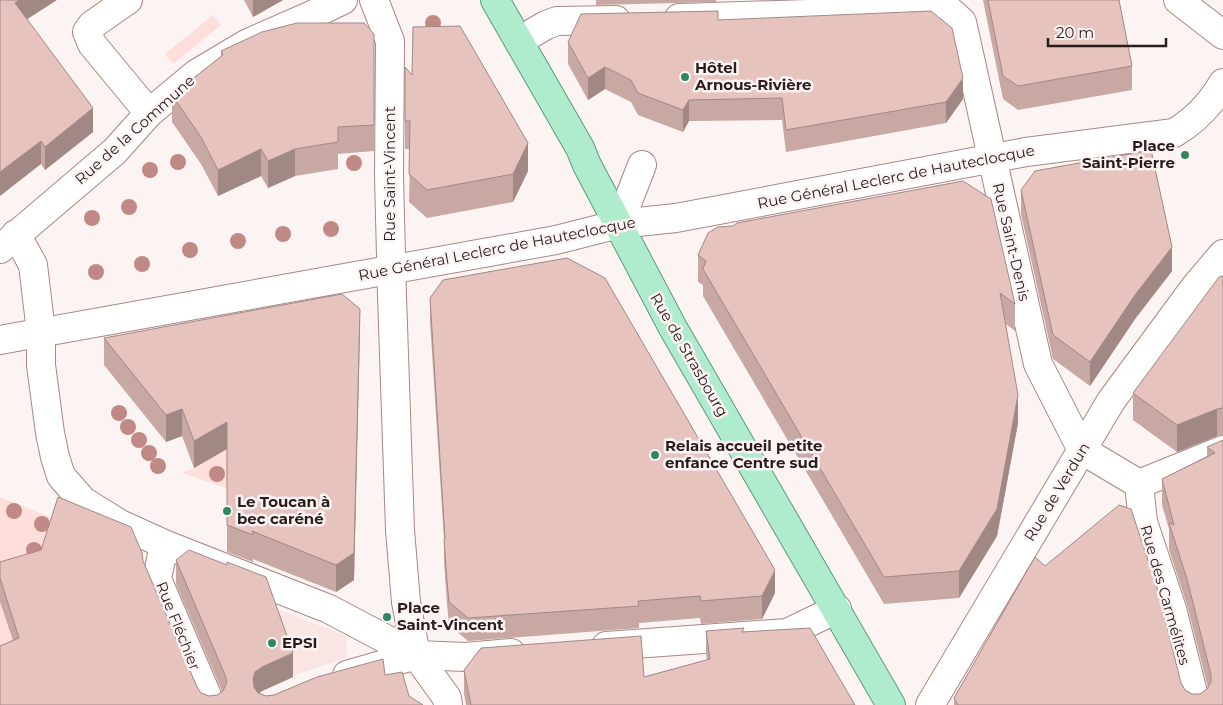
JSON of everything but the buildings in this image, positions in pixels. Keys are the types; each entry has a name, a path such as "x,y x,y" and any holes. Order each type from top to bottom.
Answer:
{"main road":[{"name":"Rue de Strasbourg","path":"495,0 580,148 587,165 669,320 892,705"}],"street":[{"path":"128,0 92,25 87,32 92,44 149,113"},
{"name":"Rue de la Commune","path":"164,544 120,524 83,501 61,476 50,433 42,366 42,332 33,265 8,241 116,152 149,113 196,74 248,43 312,16 343,0"},
{"name":"Rue Saint-Vincent","path":"374,0 390,41 391,269 400,530 406,602 416,655"},
{"path":"1178,0 1223,35"},
{"path":"519,41 546,25 557,21 753,17 842,13 942,3"},
{"name":"Rue Saint-Denis","path":"942,3 962,22 1038,364 1082,450"},
{"name":"Rue Général Leclerc de Hauteclocque","path":"0,340 556,240 618,224 676,218 1026,152 1174,133 1187,125 1214,99 1223,83"},
{"path":"618,224 642,165"},
{"name":"Rue de Verdun","path":"930,705 1111,401 1195,287 1223,254"},
{"path":"1082,450 1139,484 1223,450"},
{"name":"Rue des Carmélites","path":"1139,484 1143,522 1172,609 1196,705"},
{"path":"164,544 329,609 416,655 446,698 448,705"},
{"name":"Rue Fléchier","path":"164,544 157,580 211,705"},
{"path":"583,648 787,633 837,609"},
{"path":"320,683 416,655 466,657 534,651"}],"shaded area":[{"path":"213,15 221,25 173,64 165,54"},
{"path":"227,449 227,488 182,473 194,468"},
{"path":"0,497 49,517 46,528 53,535 41,574 0,586"},
{"name":"EPSI","path":"189,574 346,636 347,658 223,699 174,585"},
{"path":"0,602 19,662 0,670"}],"place":[{"name":"Hôtel Arnous-Rivière","path":"685,77"},
{"name":"Place Saint-Pierre","path":"1185,155"},
{"name":"Relais accueil petite enfance Centre sud","path":"655,455"},
{"name":"Le Toucan à bec caréné","path":"227,511"},
{"name":"Place Saint-Vincent","path":"387,617"},
{"name":"EPSI","path":"272,643"}]}
